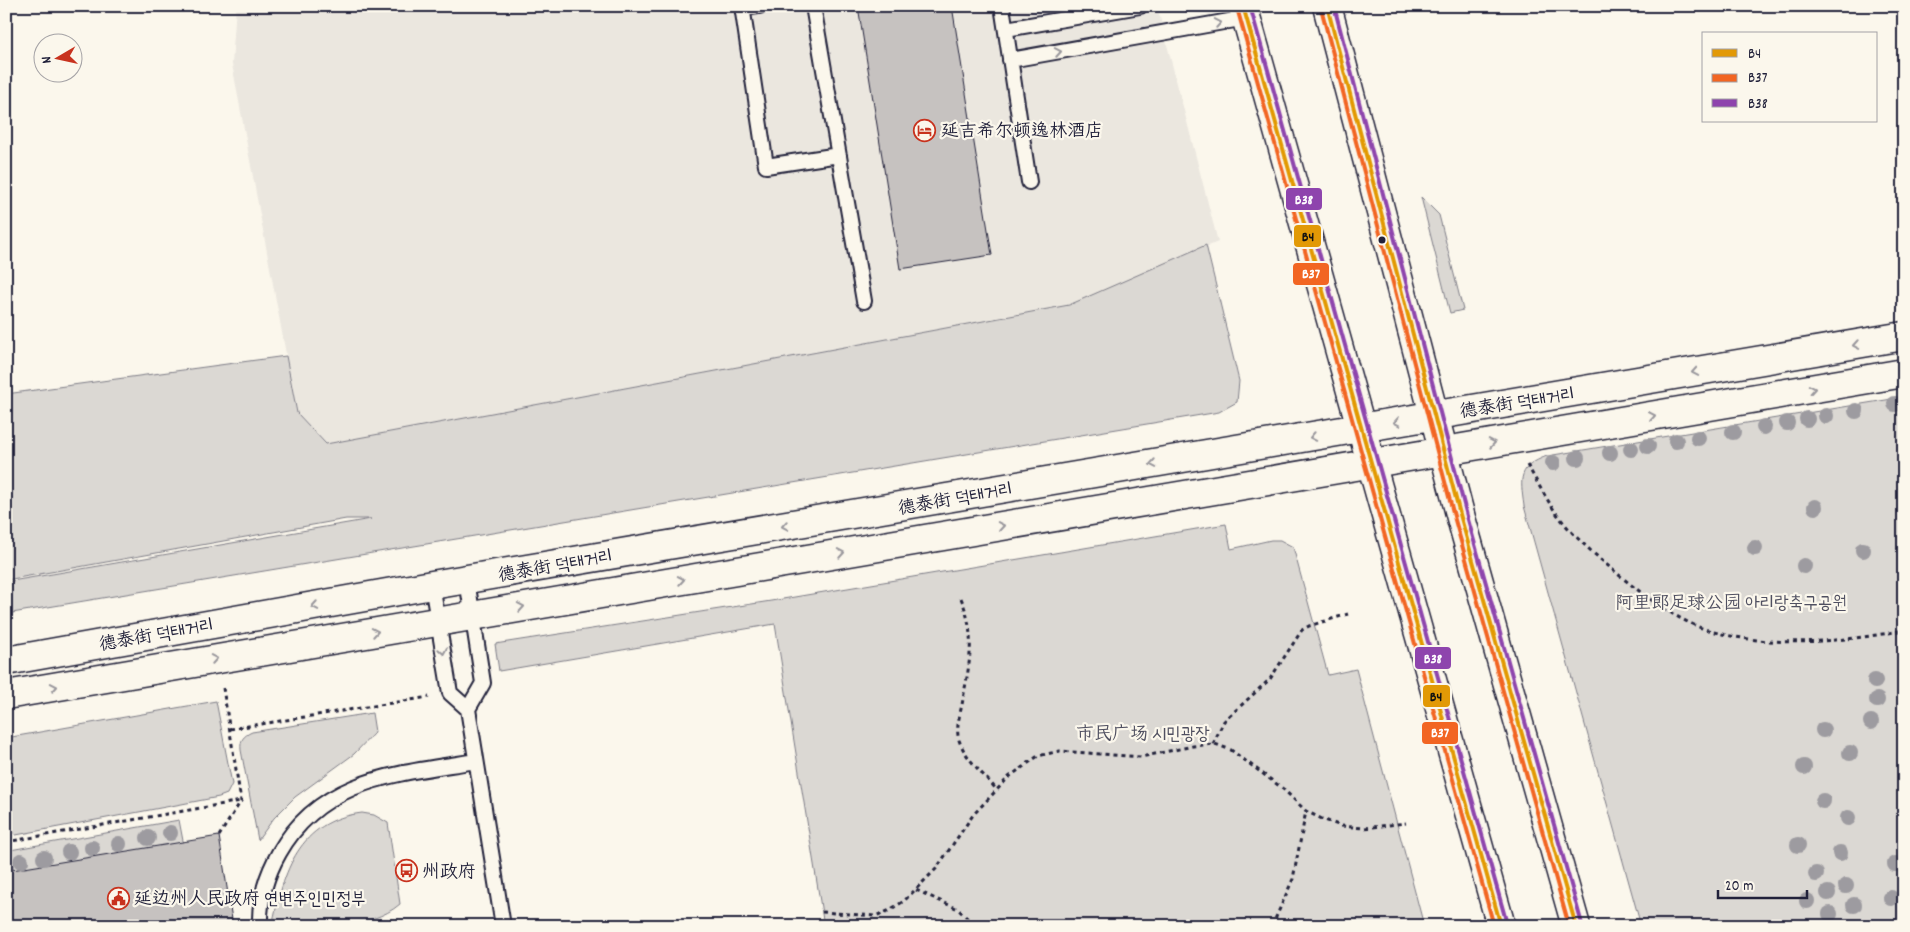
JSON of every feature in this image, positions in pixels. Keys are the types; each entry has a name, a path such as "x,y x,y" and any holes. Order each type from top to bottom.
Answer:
{"street":[{"path":"1327,6 1444,452 1576,926"},
{"path":"1244,12 1501,926"},
{"name":"德泰街 덕태거리","path":"6,661 432,585 1904,336"},
{"name":"德泰街 덕태거리","path":"6,696 1370,462 1444,452 1904,373"}],"lane":[{"path":"759,6 742,8 766,166 839,155"},
{"path":"813,6 864,301"},
{"path":"1002,6 1029,182"},
{"path":"1006,29 1140,6"},
{"path":"1010,60 1244,12"},
{"path":"467,580 483,683 468,709 503,926"},
{"path":"432,585 450,693 468,709"},
{"path":"260,926 259,911 264,885 274,862 286,842 316,808 348,788 382,777 476,761"}],"path":[{"path":"1524,459 1557,515 1587,548 1659,605 1695,625 1740,637 1775,641 1849,639 1904,630"},
{"path":"962,598 969,617 972,640 957,730 964,750 996,789"},
{"path":"1213,744 1224,721 1270,679 1302,630 1348,614"},
{"path":"218,836 241,801 223,687"},
{"path":"230,729 450,693"},
{"path":"822,912 875,916 888,911 916,890 936,869 973,815 996,789 1027,764 1048,753 1071,751 1141,757 1213,744 1231,750 1282,788 1306,811 1341,826 1371,828 1406,823"},
{"path":"6,842 241,801"},
{"path":"1272,926 1293,879 1306,811"},
{"path":"916,890 958,909 975,926"}],"shaded area":[{"path":"236,6 1157,6 1218,242 1069,305 326,444 297,413 232,64"}],"green space":[{"path":"1421,197 1439,215 1463,310 1450,313"},
{"path":"1206,245 1239,381 1237,402 1219,412 6,614 6,582 371,519 346,519 6,580 6,394 286,356 297,413 326,444 1069,305"},
{"name":"阿里郎足球公园 아리랑축구공원","path":"1904,397 1904,926 1641,926 1524,506 1523,474 1531,464 1547,456"},
{"name":"市民广场 시민광장","path":"1226,524 1231,549 1271,540 1280,540 1293,547 1328,675 1356,669 1424,926 824,926 775,624 499,671 495,644 771,601"},
{"path":"216,701 232,784 227,794 16,835 7,828 6,738"},
{"path":"372,713 375,732 354,754 295,797 274,818 258,840 241,750 244,737 252,732"},
{"path":"362,813 374,815 388,823 400,904 387,913 356,923 322,926 272,926 282,886 289,868 309,838 323,826 340,818"},
{"path":"179,820 184,846 15,876 10,850"}],"building":[{"name":"延吉希尔顿逸林酒店","path":"858,6 952,6 992,255 900,269"},
{"name":"延边州人民政府 연변주인민정부","path":"219,836 233,926 6,926 6,871"}],"transit line":[{"name":"B4","path":"1243,6 1501,926"},
{"name":"B38","path":"1250,6 1507,924"},
{"name":"B4","path":"1327,6 1461,518 1576,926"},
{"name":"B38","path":"1334,6 1467,516 1582,924"},
{"name":"B37","path":"1237,8 1494,926"},
{"name":"B37","path":"1321,8 1455,520 1569,926"}],"place":[{"name":"延吉希尔顿逸林酒店","path":"925,130"},
{"name":"州政府","path":"406,871"},
{"name":"延边州人民政府 연변주인민정부","path":"118,898"}]}
